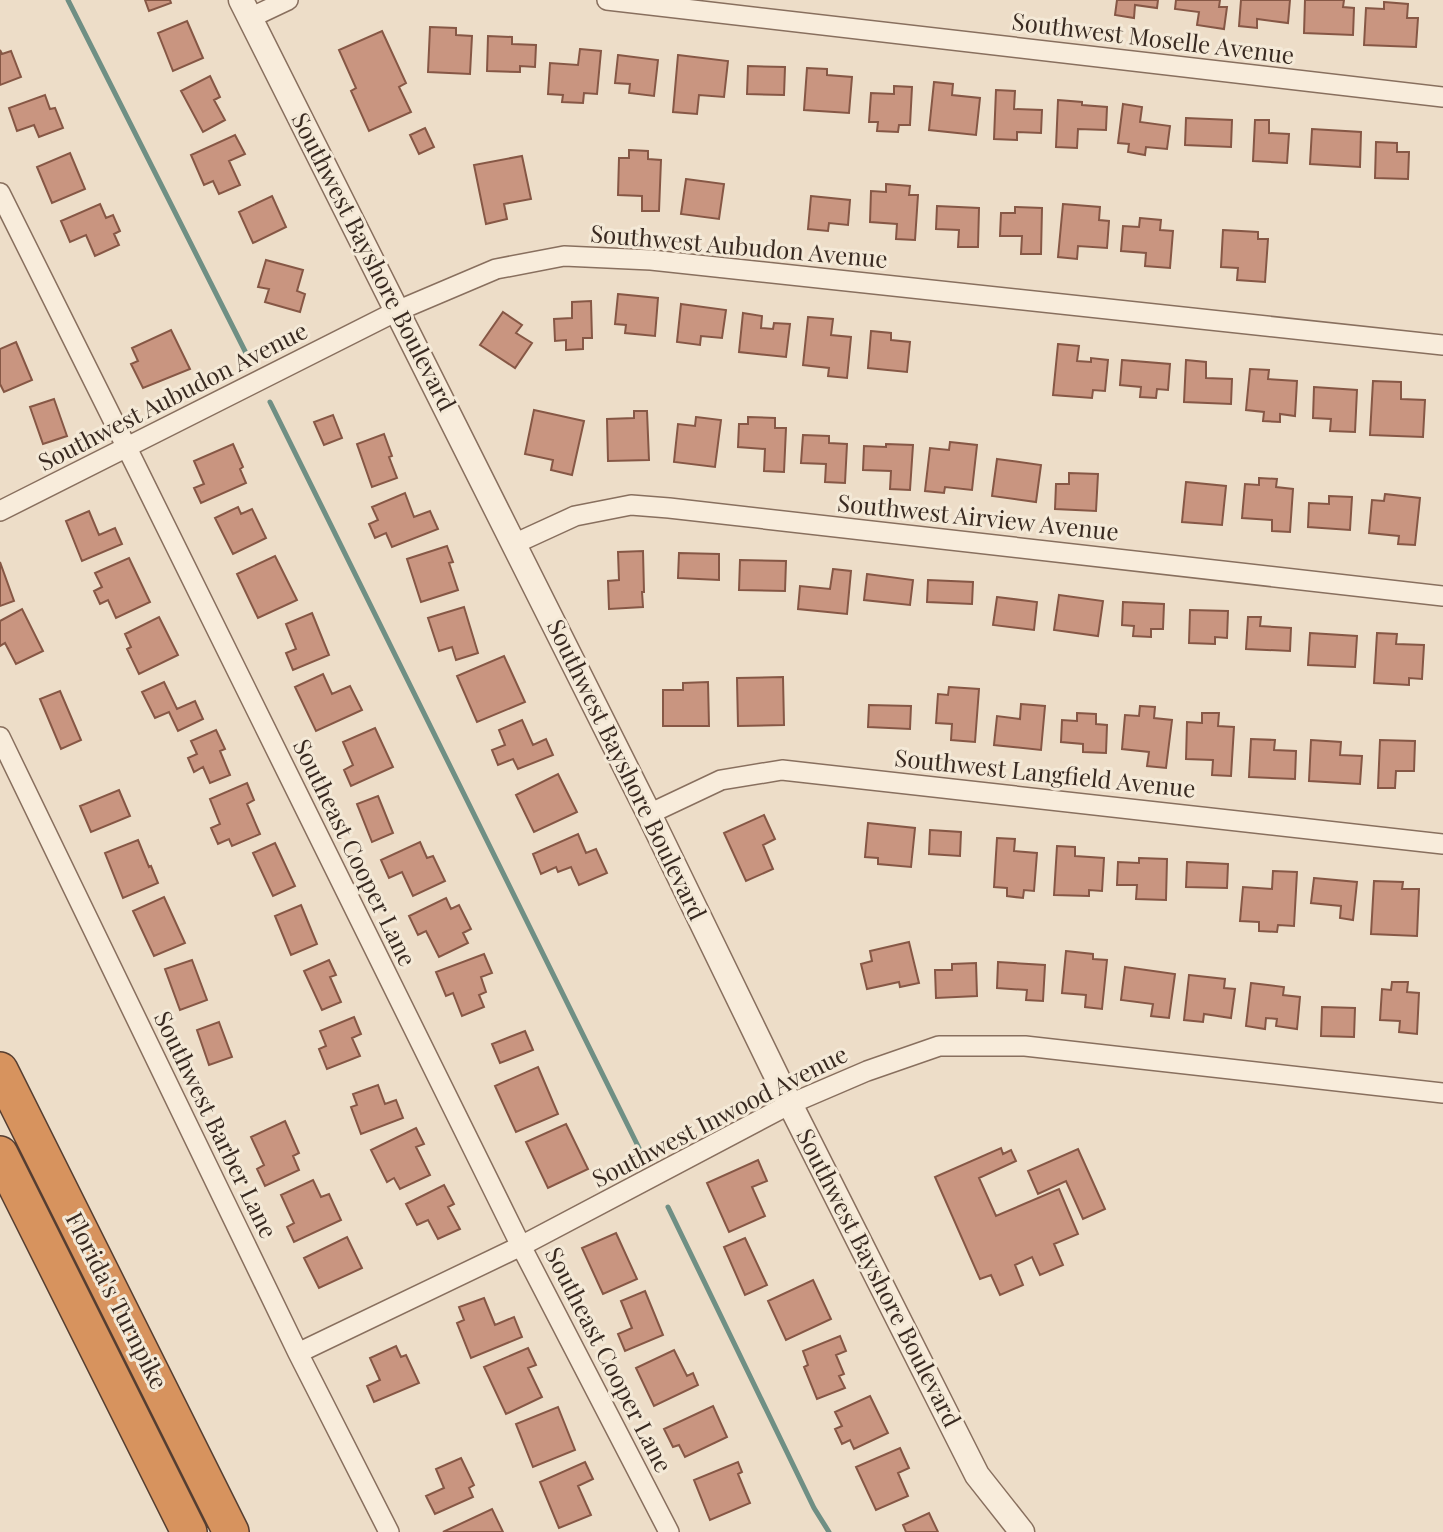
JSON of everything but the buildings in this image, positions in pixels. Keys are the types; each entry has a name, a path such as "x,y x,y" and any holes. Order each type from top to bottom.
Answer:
{"highway":[{"name":"Florida's Turnpike","path":"0,1070 231,1532"},
{"name":"Florida's Turnpike","path":"0,1154 190,1532"}],"street":[{"path":"245,9 288,0"},
{"name":"Southwest Moselle Avenue","path":"607,0 1443,97"},
{"name":"Southwest Bayshore Boulevard","path":"245,9 649,814 790,1104 976,1475 1022,1532"},
{"name":"Southeast Cooper Lane","path":"0,193 521,1246 669,1532"},
{"name":"Southwest Aubudon Avenue","path":"0,512 397,311 496,270 564,256 651,260 1443,345"},
{"name":"Southwest Airview Avenue","path":"514,544 575,516 631,505 1443,596"},
{"name":"Southwest Barber Lane","path":"0,737 298,1353 389,1532"},
{"name":"Southwest Langfield Avenue","path":"649,814 721,780 782,770 1443,844"},
{"name":"Southwest Inwood Avenue","path":"298,1353 521,1246 790,1104 867,1071 939,1046 1025,1046 1443,1093"}],"waterway":[{"path":"68,0 248,357"},
{"path":"270,402 639,1148"},
{"path":"668,1207 814,1508 829,1532"}]}
